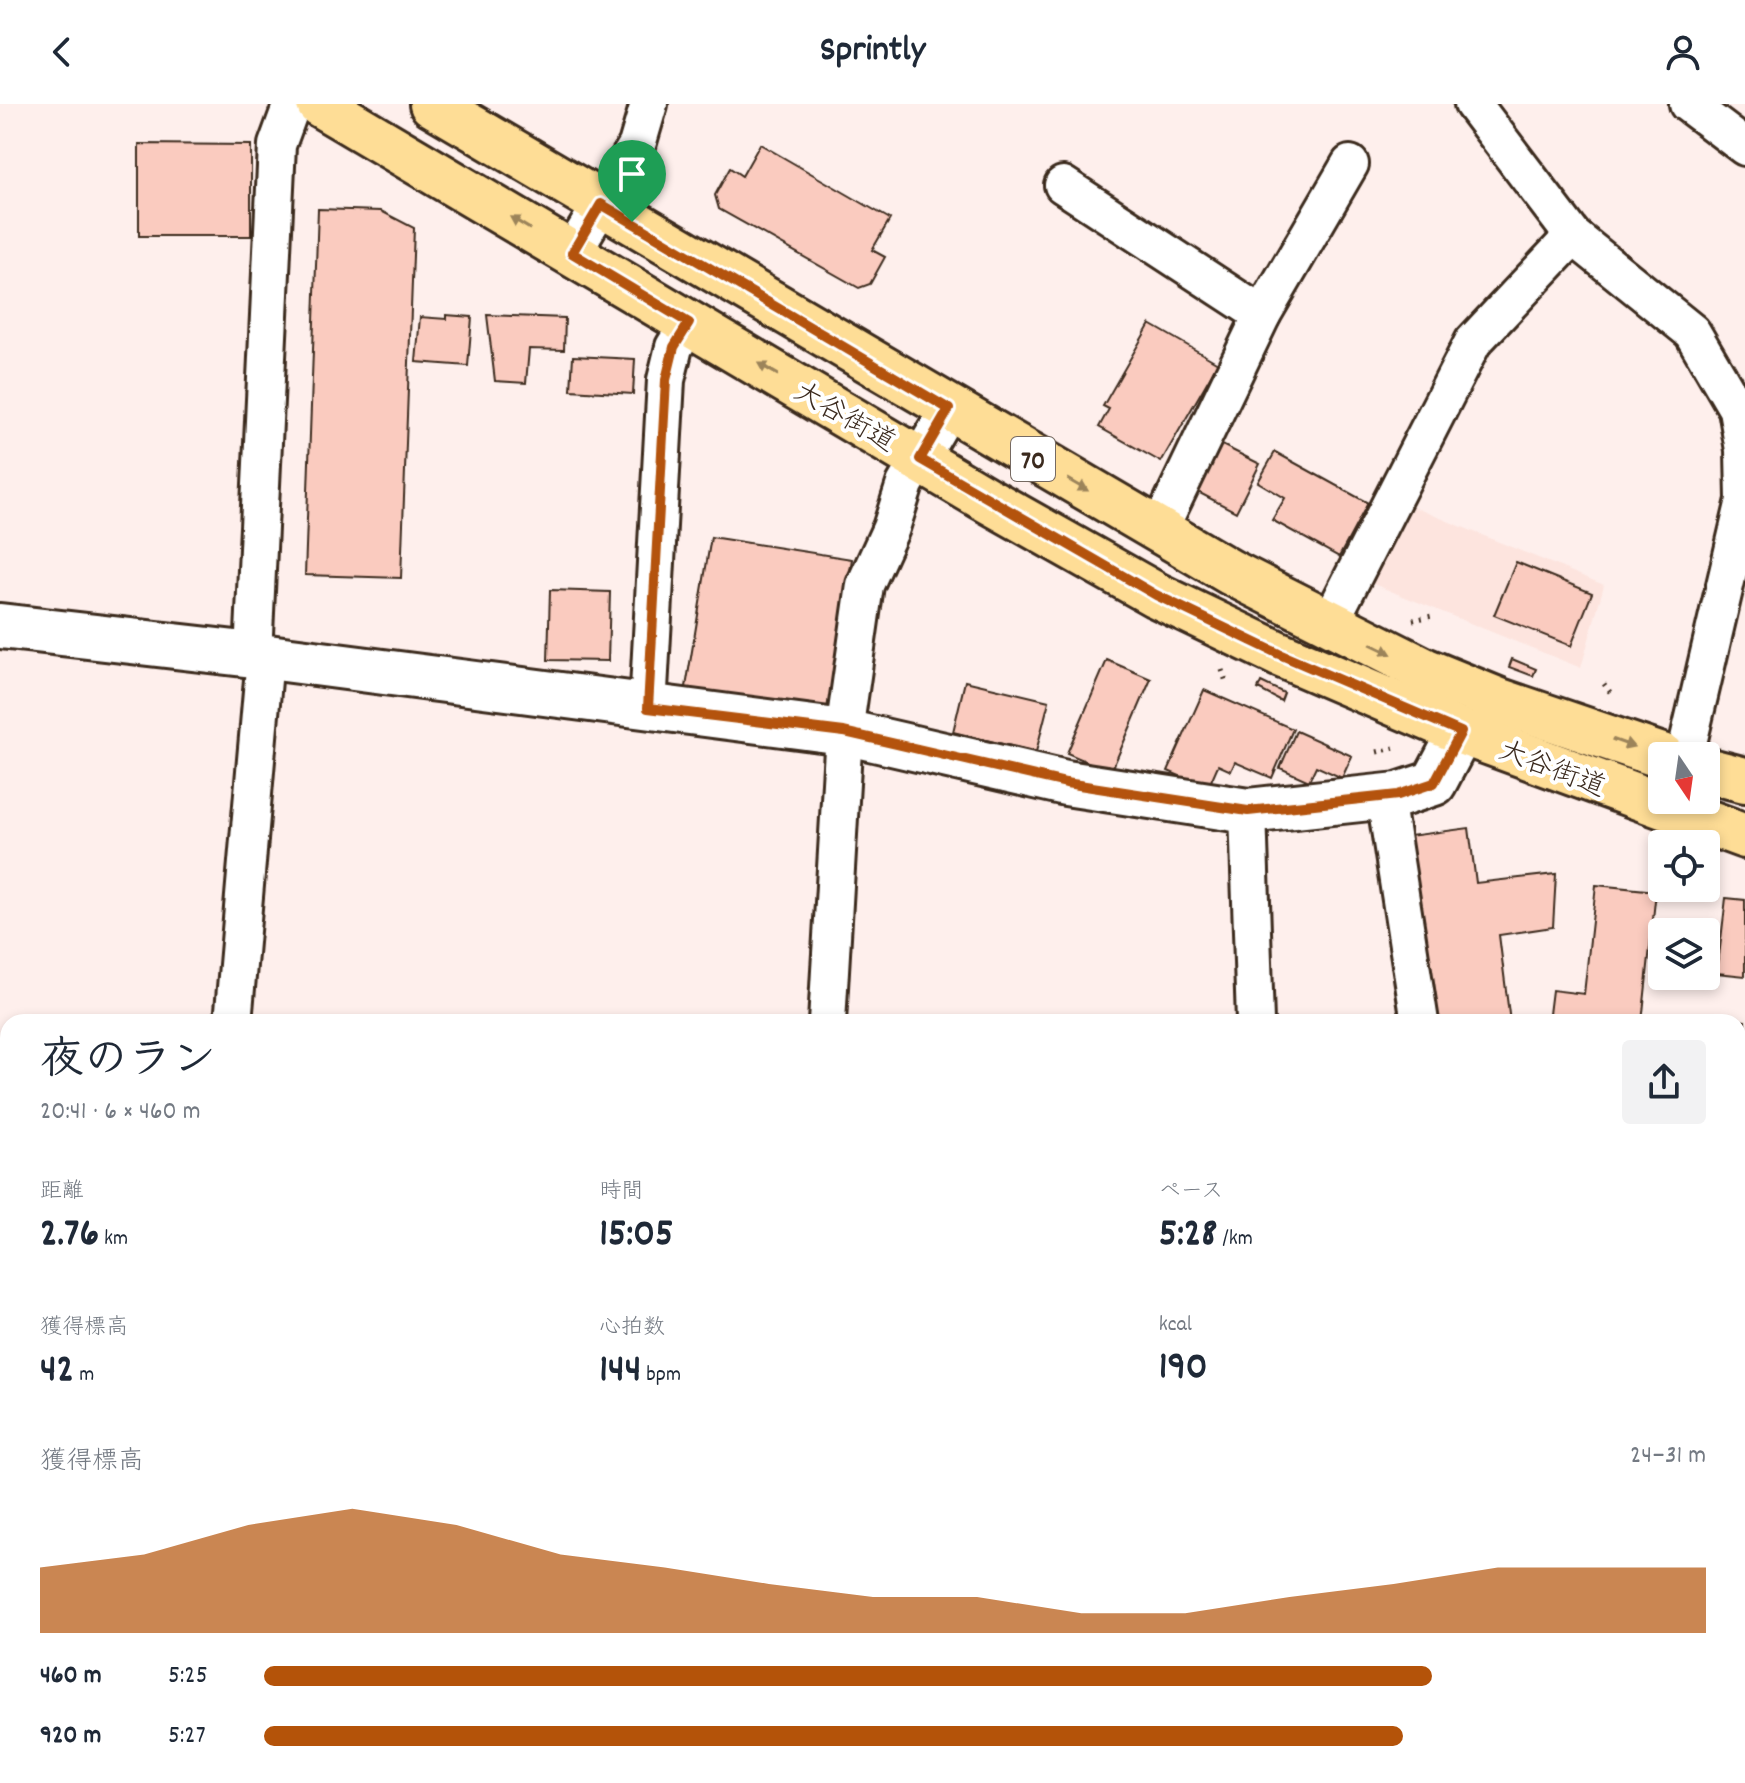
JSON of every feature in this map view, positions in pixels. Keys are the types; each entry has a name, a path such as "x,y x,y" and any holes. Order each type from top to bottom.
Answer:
{"main road":[{"name":"大谷街道","path":"319,104 1156,595 1279,654 1461,732 1745,836"},
{"name":"大谷街道","path":"432,104 1158,532 1329,624 1500,701 1648,751"},
{"path":"1720,774 1745,780"}],"street":[{"path":"234,1014 259,656 277,145 292,104"},
{"path":"572,253 637,145 649,104"},
{"path":"1473,104 1573,236 1692,332 1737,409 1744,450 1745,500 1688,742"},
{"path":"1688,104 1745,147"},
{"path":"1158,532 1262,315 1350,164"},
{"path":"1063,185 1262,315"},
{"path":"1329,624 1473,342 1573,236"},
{"path":"648,708 666,380 674,347 689,323"},
{"path":"827,1014 844,732 865,585 891,528 905,484 949,409"},
{"path":"0,626 259,656 844,732 1066,783 1248,811 1385,797 1434,783 1461,732"},
{"path":"1385,797 1419,1014"},
{"path":"1248,811 1255,1014"}],"path":[{"path":"1377,752 1400,747"}],"shaded area":[{"path":"1401,502 1604,585 1581,668 1361,579"}],"building":[{"path":"139,144 251,145 251,236 139,236"},
{"path":"760,144 890,219 872,250 885,257 870,284 859,288 719,209 715,195 730,168 742,176"},
{"path":"318,209 381,211 414,228 401,578 305,575"},
{"path":"446,315 472,317 468,366 416,362 420,317 446,319"},
{"path":"487,315 565,318 564,350 529,349 526,383 495,381"},
{"path":"1150,324 1218,363 1161,462 1099,427 1109,409 1103,406"},
{"path":"573,356 635,359 633,394 571,390"},
{"path":"1216,442 1260,464 1236,512 1192,489"},
{"path":"1275,452 1368,503 1339,557 1272,520 1285,498 1258,482"},
{"path":"711,537 852,559 827,715 685,693"},
{"path":"1516,562 1592,593 1571,646 1494,615"},
{"path":"550,590 610,592 608,661 548,660"},
{"path":"1512,659 1536,669 1533,676 1509,667"},
{"path":"1107,660 1151,679 1111,772 1067,753"},
{"path":"965,681 1049,701 1036,752 953,732"},
{"path":"1261,682 1284,693 1281,701 1258,689"},
{"path":"1204,690 1293,729 1272,778 1235,762 1231,771 1218,765 1208,788 1168,771"},
{"path":"1296,731 1352,756 1342,778 1316,766 1309,781 1280,768"},
{"path":"1469,828 1476,883 1556,874 1553,927 1499,935 1509,1014 1434,1014 1409,836"},
{"path":"1596,885 1648,890 1648,902 1655,902 1653,918 1648,918 1648,966 1643,1014 1549,1014 1552,990 1584,994"},
{"path":"1726,898 1745,900 1745,976 1720,973"}],"route":[{"path":"601,204 632,222 949,409 920,459 1156,595 1279,654 1461,732 1434,783 1398,795 1248,811 1066,783 844,732 648,708 666,380 674,347 689,323 572,253 601,204"}]}
